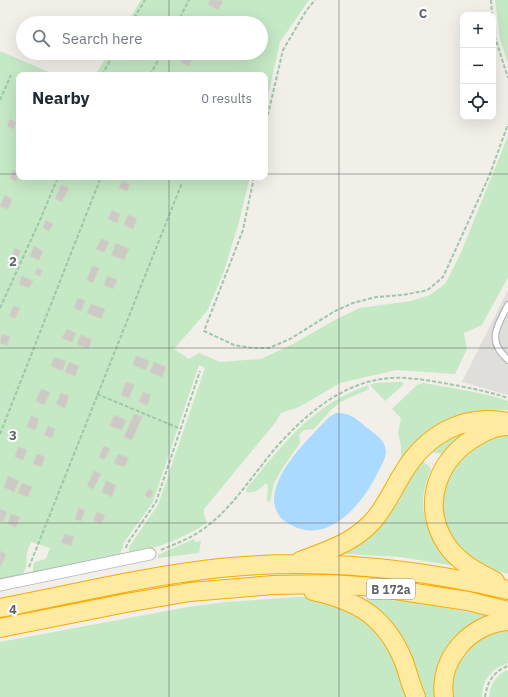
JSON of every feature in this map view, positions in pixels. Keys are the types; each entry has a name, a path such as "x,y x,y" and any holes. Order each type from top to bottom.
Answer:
{"highway":[{"path":"292,565 336,548 361,532 382,508 411,460 422,448 444,431 471,420 490,419 508,422"},
{"path":"508,426 499,427 482,433 458,449 445,465 440,475 434,495 434,506 435,518 440,532 454,555 478,572 508,589"},
{"name":"B 172a","path":"0,608 186,572 221,568 292,565 383,568 508,589"},
{"name":"B 172a","path":"0,628 190,592 273,585 330,584 375,586 468,600 508,611"},
{"path":"273,585 314,591 344,599 370,614 382,624 398,649 416,697"},
{"path":"444,697 443,683 445,672 454,652 461,643 480,629 494,623 508,621"}],"street":[{"path":"0,585 124,558 150,554"}],"lane":[{"path":"508,305 494,332 497,346 502,355 508,360"}],"path":[{"path":"135,16 145,0"},
{"path":"181,16 189,0"},
{"path":"268,114 283,50 306,11 315,0"},
{"path":"491,0 492,12"},
{"path":"496,40 508,78"},
{"path":"104,72 110,60"},
{"path":"152,72 158,60"},
{"path":"0,100 11,75"},
{"path":"253,180 243,230 204,331 234,345 252,348 268,348 290,339 335,311 353,303 376,297 424,291 436,284 443,277 462,237 490,174 508,124"},
{"path":"0,308 57,180"},
{"path":"0,434 100,180"},
{"path":"28,578 32,557 182,183"},
{"path":"124,558 127,544 156,502 200,371"},
{"path":"150,554 193,536 206,527 228,506 290,433 310,413 325,402 351,389 371,381 391,378 415,379 458,386 508,398"},
{"path":"97,394 181,429"},
{"path":"485,697 486,689 493,676 499,670 508,666"}],"shaded area":[{"path":"508,290 508,395 462,382"}],"green space":[{"path":"141,0 309,0 280,42 268,96 268,72 97,72 105,60 268,60 268,16 131,16"},
{"path":"495,0 508,0 508,63 500,39"},
{"path":"0,51 16,58 16,60 21,60 49,72 16,72 16,180 249,180 239,222 223,274 207,311 174,349 189,359 199,353 220,362 261,359 295,343 333,321 360,308 411,301 430,295 445,284 460,255 508,136 508,277 482,325 464,333 467,349 455,374 396,370 340,383 299,407 281,413 275,423 204,509 204,515 207,522 205,524 168,543 129,553 129,547 158,505 205,368 199,365 153,502 123,544 120,554 33,573 33,566 35,562 46,559 50,548 31,542 27,552 26,566 22,575 0,580"},
{"path":"402,382 404,384 385,401 370,385 375,383"},
{"path":"423,383 477,393 508,401 508,410 483,411 469,414 399,465 401,446 398,433 401,418 392,409 417,385"},
{"path":"368,385 369,389 340,402 314,429 304,430 299,435 300,443 274,483 270,502 267,501 268,486 266,483 255,492 246,492 247,488 287,441 314,415 348,394"},
{"path":"483,423 444,454 430,452 438,442"},
{"path":"501,435 508,435 508,574 480,565 454,543 442,516 444,482 471,446"},
{"path":"422,461 431,469 424,493 424,515 436,547 446,558 460,567 401,557 345,554 345,552"},
{"path":"194,539 195,542 201,541 199,553 158,558 158,555"},
{"path":"316,597 330,600 379,629 412,697 0,697 0,642 188,607 226,602"},
{"path":"357,597 421,603 490,616 479,622 439,697 424,697"},
{"path":"508,628 508,663 497,668 489,676 482,691 482,697 450,697 451,671 475,639"},
{"path":"508,670 508,697 489,697 494,680 500,674"}],"water":[{"path":"336,413 346,414 358,420 378,437 383,442 385,447 385,458 369,489 350,512 327,528 314,530 300,529 286,522 277,512 274,499 276,487 287,465 303,444 329,417"}],"building":[{"path":"210,0 220,0 223,2 218,10 208,4"},
{"path":"182,60 191,60 189,66 181,63"},
{"path":"10,119 16,123 13,129 7,126"},
{"path":"13,170 16,172 16,181 10,178"},
{"path":"122,181 130,184 127,191 119,188"},
{"path":"61,185 69,188 62,202 55,199"},
{"path":"5,195 12,199 8,209 0,206"},
{"path":"112,210 120,214 117,223 108,219"},
{"path":"128,215 137,218 133,229 124,225"},
{"path":"46,220 53,224 49,231 43,228"},
{"path":"101,239 109,242 104,252 96,249"},
{"path":"116,243 129,249 124,260 111,255"},
{"path":"34,246 43,251 39,260 30,256"},
{"path":"15,248 21,251 17,258 12,255"},
{"path":"92,266 99,268 93,283 87,280"},
{"path":"37,268 42,270 40,276 35,274"},
{"path":"22,276 33,281 29,288 19,284"},
{"path":"107,276 117,280 113,289 104,285"},
{"path":"78,298 85,301 81,311 74,308"},
{"path":"91,304 105,309 101,319 87,313"},
{"path":"14,306 20,308 15,318 9,316"},
{"path":"67,329 76,333 72,342 62,338"},
{"path":"2,334 10,337 7,345 0,343"},
{"path":"81,335 92,340 88,349 77,344"},
{"path":"136,356 149,361 146,370 133,365"},
{"path":"54,357 66,361 62,371 51,366"},
{"path":"69,362 79,366 75,376 65,372"},
{"path":"154,362 166,367 162,377 150,372"},
{"path":"126,382 134,385 129,398 121,395"},
{"path":"41,389 50,392 44,405 36,401"},
{"path":"143,392 151,395 147,405 139,402"},
{"path":"61,393 69,396 65,408 56,404"},
{"path":"134,414 142,417 132,440 124,437"},
{"path":"114,415 126,420 122,430 110,426"},
{"path":"31,416 39,419 35,430 27,427"},
{"path":"48,426 55,429 52,438 44,435"},
{"path":"104,446 110,449 104,460 99,457"},
{"path":"18,447 27,450 23,460 15,457"},
{"path":"37,454 45,457 41,467 33,464"},
{"path":"118,454 129,458 124,467 114,463"},
{"path":"94,471 101,474 93,489 87,486"},
{"path":"8,476 19,481 14,492 4,487"},
{"path":"106,481 116,485 112,497 102,492"},
{"path":"22,483 32,487 28,497 18,493"},
{"path":"149,489 153,492 150,498 145,495"},
{"path":"79,508 85,510 81,521 75,519"},
{"path":"0,509 7,512 3,522 0,521"},
{"path":"97,512 105,516 101,524 93,520"},
{"path":"11,514 20,517 16,527 8,524"},
{"path":"65,534 74,537 71,546 61,542"},
{"path":"0,551 6,554 1,566 0,565"}]}
